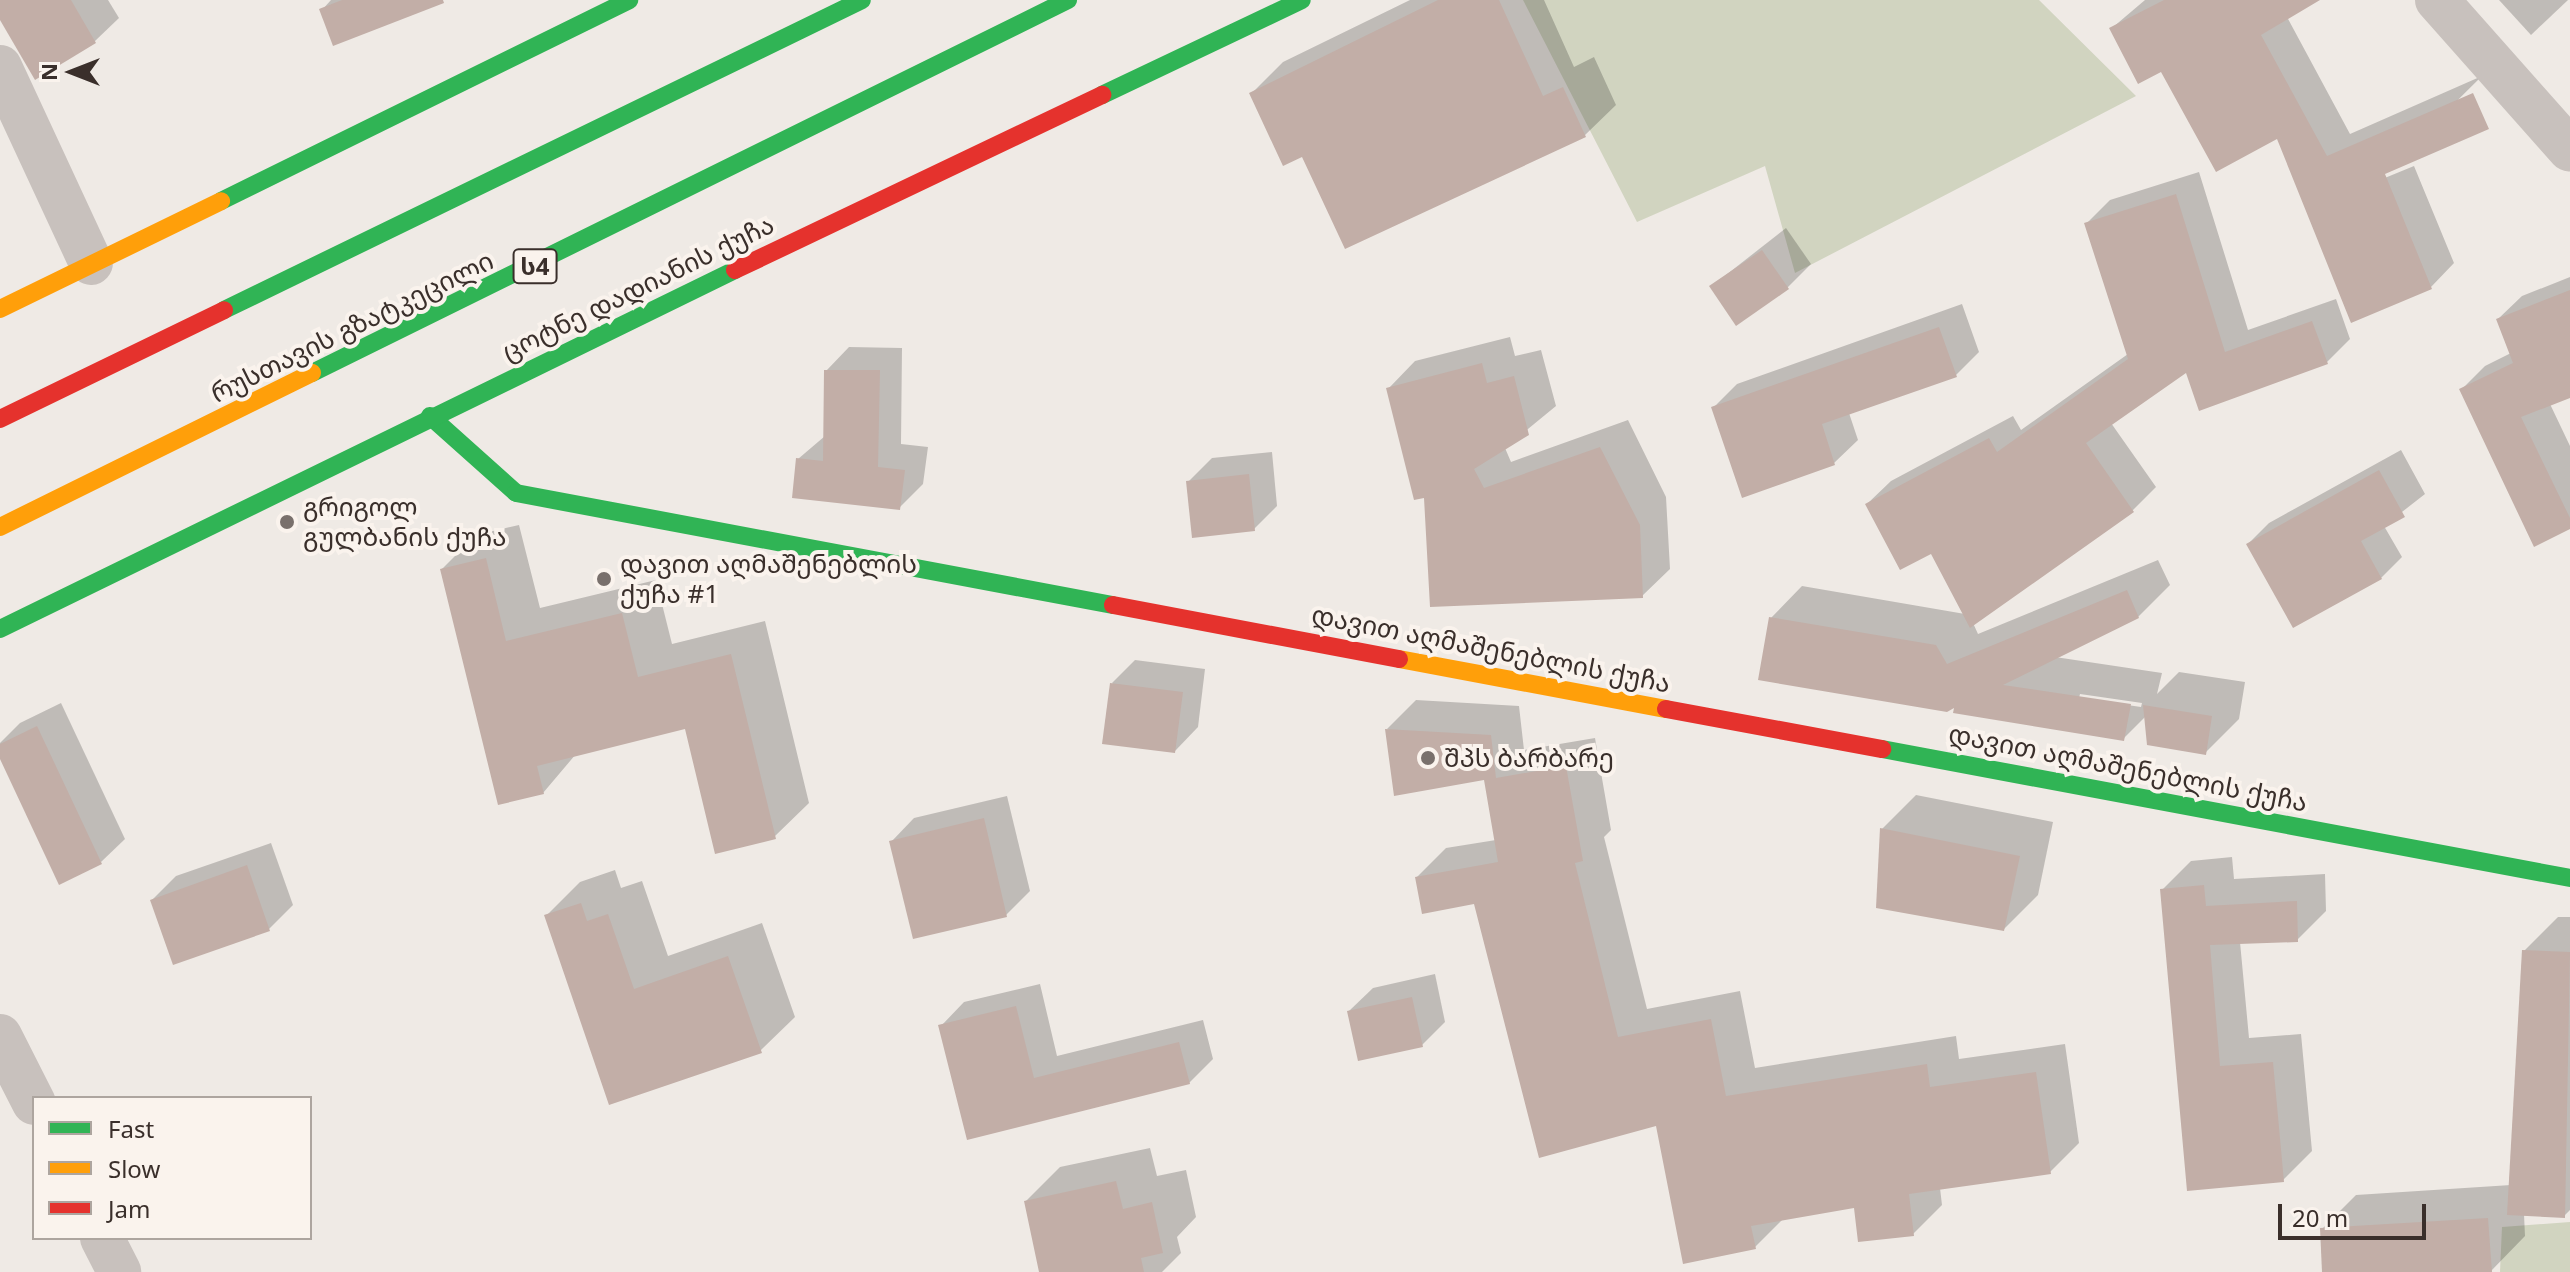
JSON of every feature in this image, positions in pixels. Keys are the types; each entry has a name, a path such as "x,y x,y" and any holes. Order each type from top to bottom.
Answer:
{"main road":[{"path":"0,309 629,0"},
{"path":"0,419 862,0"},
{"name":"რუსთავის გზატკეცილი","path":"0,527 1068,0"},
{"name":"ცოტნე დადიანის ქუჩა","path":"0,629 430,416 1302,0"},
{"name":"დავით აღმაშენებლის ქუჩა","path":"430,416 516,493 2570,878"}],"street":[{"path":"2437,0 2570,150"},
{"path":"0,67 91,263"},
{"path":"0,1036 32,1099"},
{"path":"103,1240 119,1272"}],"green space":[{"path":"1523,0 2039,0 2136,96 1795,273 1765,166 1637,222"},
{"path":"2570,1222 2570,1272 2500,1272 2502,1227"}],"building":[{"path":"0,0 71,0 96,43 35,80 0,20"},
{"path":"342,0 443,0 444,3 333,46 319,9"},
{"path":"1438,0 1499,0 1543,96 1563,87 1586,137 1345,249 1302,157 1283,166 1249,93"},
{"path":"2164,0 2320,0 2261,35 2327,156 2473,93 2489,129 2385,174 2432,289 2351,323 2277,139 2216,172 2161,72 2138,84 2109,28"},
{"path":"2176,194 2225,352 2312,321 2328,364 2199,411 2186,373 2086,443 2134,512 1970,628 1931,554 1900,570 1865,504 1989,438 1997,452 2128,359 2084,223"},
{"path":"1762,250 1789,289 1736,326 1709,286"},
{"path":"2570,290 2570,398 2521,417 2570,518 2570,529 2534,547 2459,389 2513,363 2496,319"},
{"path":"1939,327 1957,377 1822,424 1835,465 1742,498 1711,407"},
{"path":"1482,363 1487,383 1514,376 1529,435 1474,469 1484,488 1600,447 1640,525 1643,598 1430,607 1424,498 1414,500 1386,388"},
{"path":"824,370 880,370 878,467 905,470 900,510 792,498 796,458 823,461"},
{"path":"2379,470 2405,517 2361,541 2382,579 2293,628 2246,544"},
{"path":"1249,474 1255,531 1192,538 1186,481"},
{"path":"486,558 506,641 622,613 638,677 731,654 776,839 715,854 685,729 537,766 544,794 498,805 440,569"},
{"path":"2127,590 2139,618 2003,685 2131,704 2124,741 1953,713 1954,708 1947,712 1758,680 1769,617 1936,645 1947,664"},
{"path":"1110,683 1183,692 1175,753 1102,744"},
{"path":"2143,705 2212,716 2206,755 2147,745"},
{"path":"37,726 102,864 59,885 0,759 0,744"},
{"path":"1385,729 1491,735 1496,778 1566,766 1583,861 1575,863 1618,1037 1711,1019 1726,1096 1927,1064 1930,1087 2036,1072 2051,1174 1909,1194 1914,1236 1858,1242 1854,1208 1751,1226 1756,1249 1683,1264 1656,1126 1539,1158 1474,904 1422,914 1415,877 1498,862 1484,780 1394,796"},
{"path":"984,818 1007,917 913,939 889,841"},
{"path":"1880,828 2020,856 2004,931 1876,908"},
{"path":"247,865 270,931 173,965 150,900"},
{"path":"2204,885 2206,906 2297,901 2298,942 2210,945 2220,1066 2273,1062 2284,1182 2187,1191 2160,889"},
{"path":"581,903 587,921 608,914 634,989 728,956 762,1053 609,1105 544,915"},
{"path":"2522,950 2570,952 2565,1218 2507,1215"},
{"path":"1412,997 1423,1047 1358,1061 1347,1011"},
{"path":"1016,1006 1034,1078 1179,1042 1190,1084 967,1140 938,1025"},
{"path":"1116,1181 1123,1209 1152,1202 1163,1253 1141,1258 1144,1272 1039,1272 1024,1201"},
{"path":"2488,1218 2492,1272 2322,1272 2320,1228"}],"traffic: fast":[{"path":"221,201 629,0"},
{"path":"224,310 862,0"},
{"path":"312,373 1068,0"},
{"path":"1102,95 1302,0"},
{"path":"0,629 735,270"},
{"path":"430,416 516,493 1113,605"},
{"path":"1882,749 2570,878"}],"traffic: slow":[{"path":"0,309 221,201"},
{"path":"0,527 312,373"},
{"path":"1399,659 1666,709"}],"traffic: jam":[{"path":"735,270 1102,95"},
{"path":"0,419 224,310"},
{"path":"1113,605 1399,659"},
{"path":"1666,709 1882,749"}],"place":[{"name":"გრიგოლ გულბანის ქუჩა","path":"287,522"},
{"name":"დავით აღმაშენებლის ქუჩა #1","path":"604,579"},
{"name":"შპს ბარბარე","path":"1428,758"}]}
